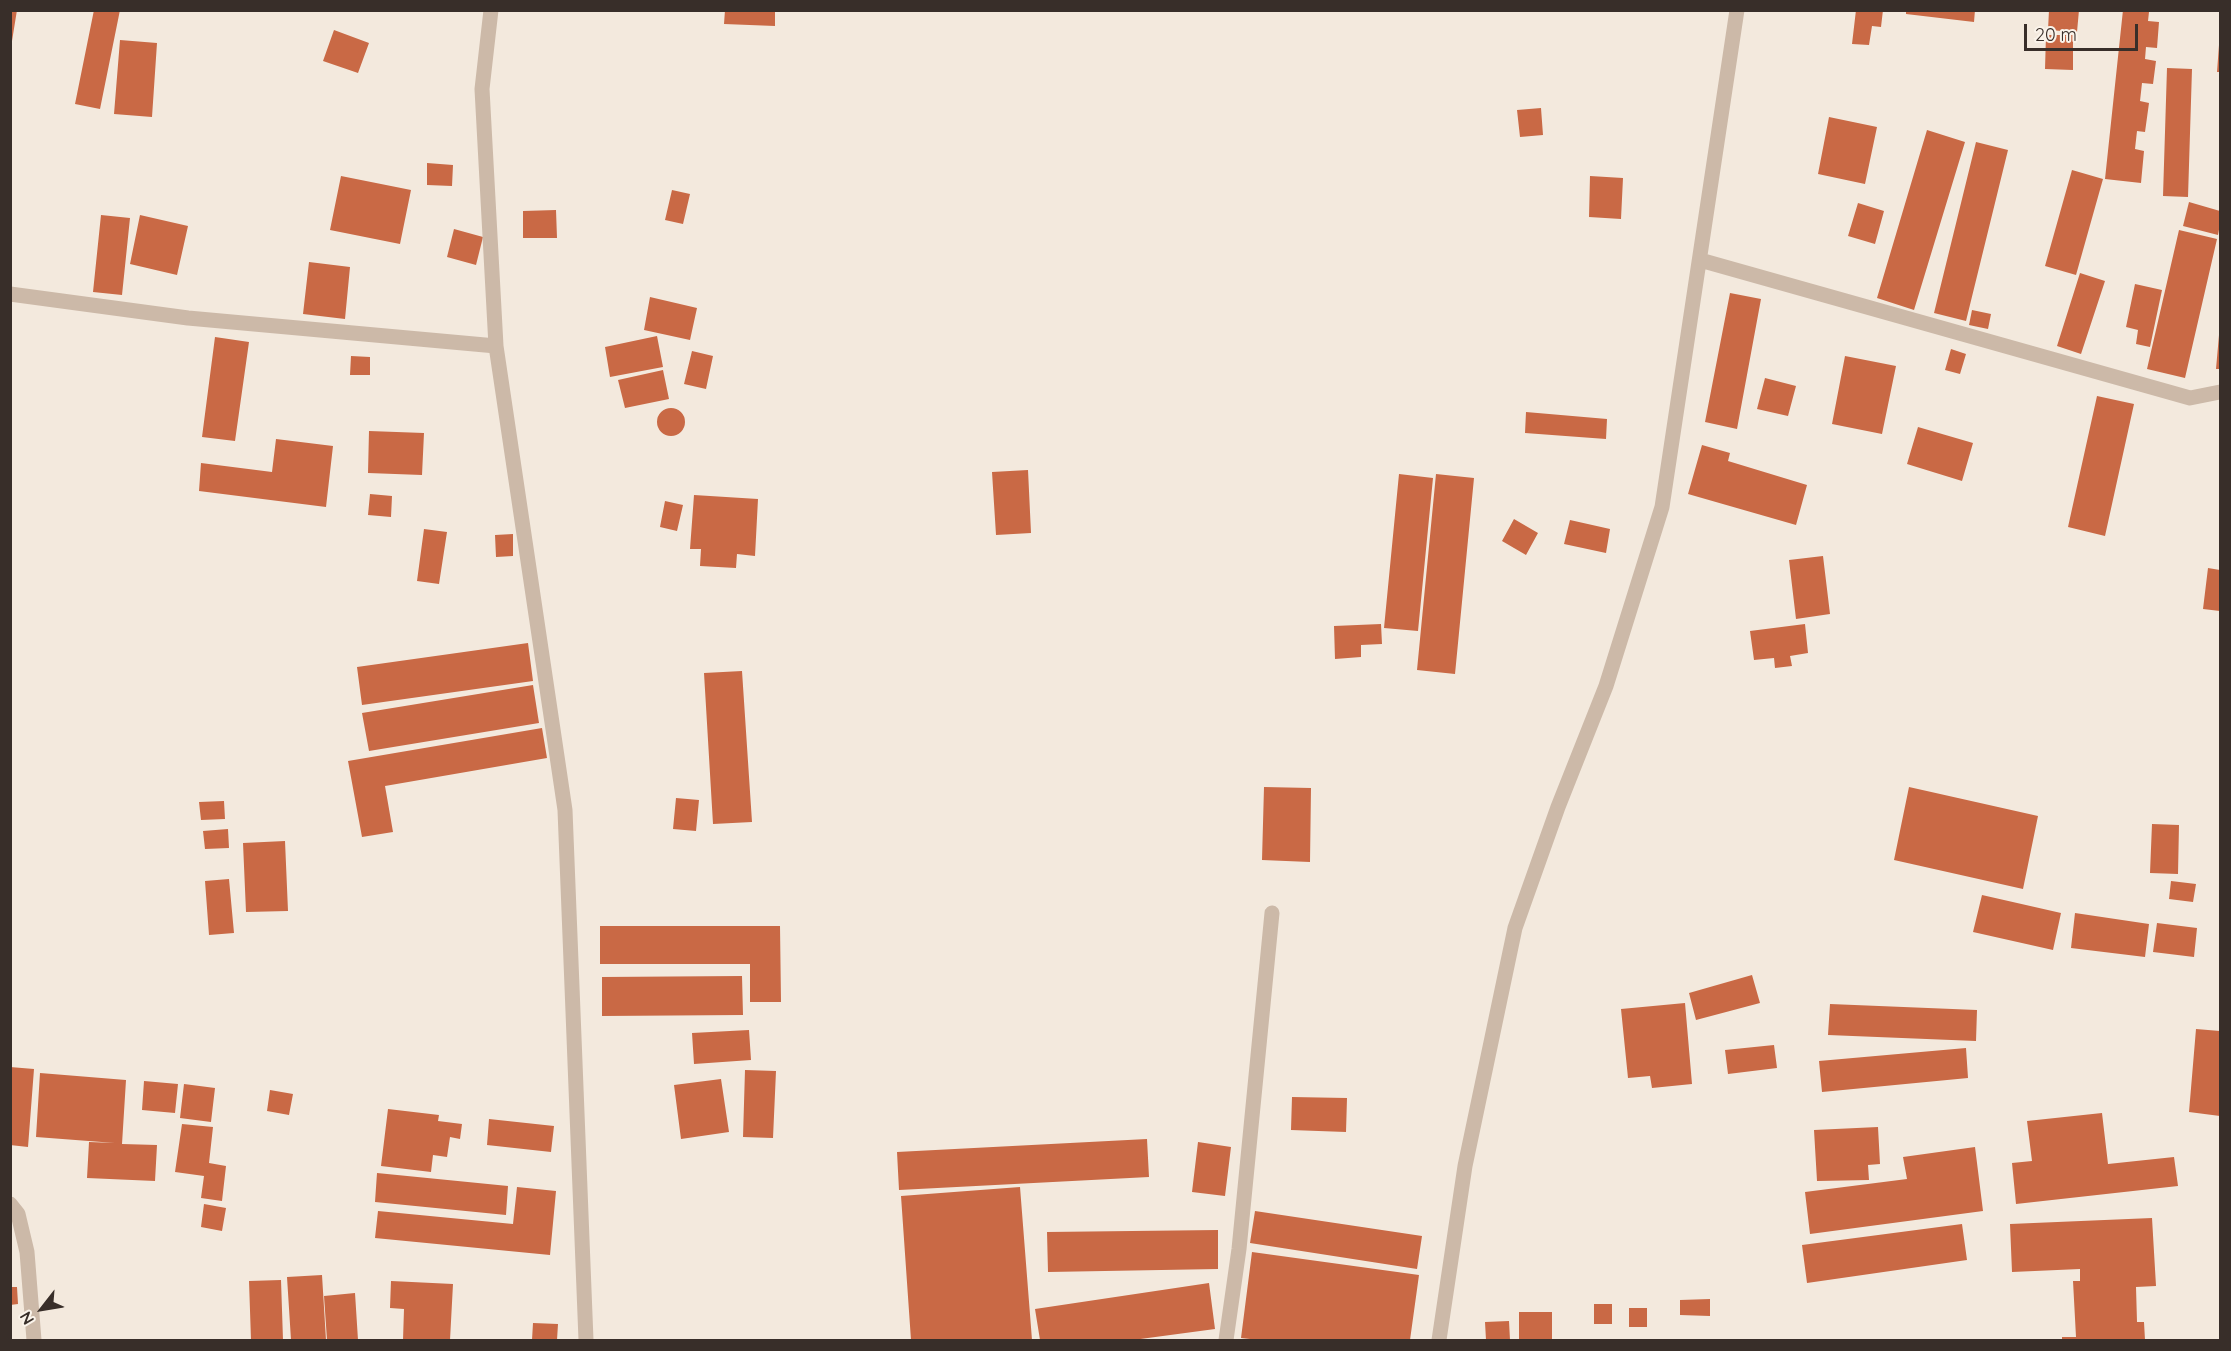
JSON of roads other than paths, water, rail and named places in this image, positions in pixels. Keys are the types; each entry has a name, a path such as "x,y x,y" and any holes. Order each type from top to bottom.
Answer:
{"street":[{"path":"490,10 482,89 496,346 565,810 586,1341"},
{"path":"1439,1341 1465,1166 1515,928 1558,807 1606,686 1662,507 1737,10"},
{"path":"1700,260 2190,398 2220,392"},
{"path":"10,294 188,318 496,346"},
{"path":"1226,1341 1239,1249 1272,914"},
{"path":"10,1204 18,1214 27,1252 34,1341"}]}
